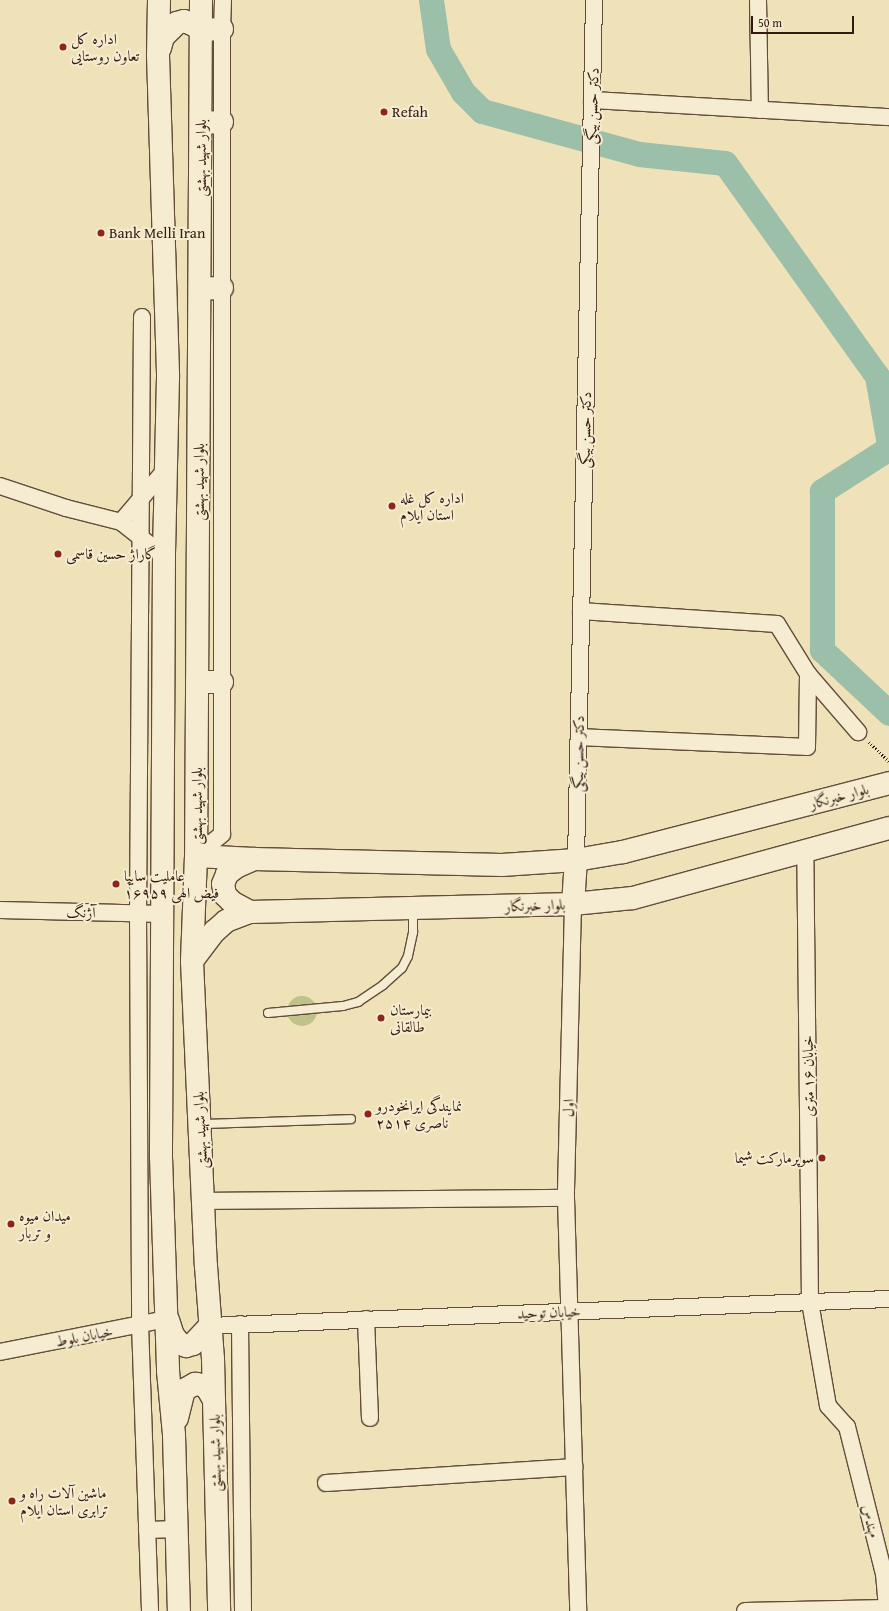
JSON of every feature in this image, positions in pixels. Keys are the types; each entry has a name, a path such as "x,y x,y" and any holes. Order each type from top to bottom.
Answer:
{"main road":[{"path":"159,0 158,55 168,377 164,556 161,1156 168,1371 174,1435 179,1611"},
{"name":"بلوار شهید بهشتی","path":"201,0 212,29 212,122 200,289 196,856 192,961 214,1400 219,1611"},
{"path":"158,55 163,37 177,23 184,22 212,29"},
{"path":"200,289 222,288"},
{"path":"197,682 222,682"},
{"name":"بلوار خبرنگار","path":"196,856 254,859 502,865 576,860 624,852 889,783"},
{"name":"بلوار خبرنگار","path":"192,961 215,931 226,921 250,912 573,904 633,898 889,828"},
{"path":"250,912 233,903 225,896 224,884 227,874 236,867 254,859"},
{"path":"573,904 576,860"},
{"path":"167,1319 173,1335 179,1343 186,1346 193,1344 210,1326"},
{"path":"174,1435 184,1390 195,1384 202,1385 207,1388 214,1400"}],"street":[{"path":"212,29 224,0"},
{"name":"دکتر حسن بیگی","path":"576,860 594,0"},
{"path":"758,0 760,110"},
{"path":"592,100 889,117"},
{"path":"196,856 222,834 222,288 212,122"},
{"path":"142,317 138,913 140,1324 150,1611"},
{"path":"121,522 166,469"},
{"path":"0,486 66,508 121,522 164,556"},
{"path":"581,611 777,624 808,674 858,732"},
{"path":"579,737 807,747 808,674"},
{"name":"خیابان ۱۶ متری","path":"805,851 810,1302"},
{"name":"اول","path":"573,904 566,1198 578,1611"},
{"name":"آژنگ","path":"0,910 163,914"},
{"path":"204,1201 566,1198"},
{"name":"خیابان توحید","path":"210,1326 889,1299"},
{"name":"مهندس","path":"745,1611 887,1608 884,1574 847,1427 828,1406 810,1302"},
{"name":"خیابان بلوط","path":"0,1352 167,1319"},
{"path":"366,1319 370,1418"},
{"path":"240,1324 243,1611"},
{"path":"326,1483 574,1467"},
{"path":"147,1530 176,1529"}],"lane":[{"path":"268,1013 343,1006 358,1002 388,981 402,968 408,956 413,932 413,909"},
{"path":"200,1124 351,1119"}],"path":[{"path":"858,732 889,761"}],"green space":[{"path":"302,996 308,997 316,1005 316,1017 308,1025 302,1026 296,1025 288,1017 287,1011 288,1005 296,997"}],"waterway":[{"path":"431,0 438,49 463,92 482,111 639,154 725,163 877,376 889,445"},
{"path":"889,448 822,491 822,650 889,713"}],"place":[{"name":"اداره کل تعاون روستایی","path":"63,47"},
{"name":"Refah","path":"384,112"},
{"name":"Bank Melli Iran","path":"101,233"},
{"name":"اداره کل غله استان ایلام","path":"392,506"},
{"name":"گاراژ حسین قاسمی","path":"58,554"},
{"name":"عاملیت سایپا ۱۶۹۵۹ فیض الهی","path":"116,884"},
{"name":"بیمارستان طالقانی","path":"381,1018"},
{"name":"نمایندگی ایرانخودرو ناصری ۲۵۱۴","path":"368,1114"},
{"name":"سوپرمارکت شیما","path":"822,1158"},
{"name":"میدان میوه و تربار","path":"11,1224"},
{"name":"ماشین آلات راه و ترابری استان ایلام","path":"12,1501"}]}
